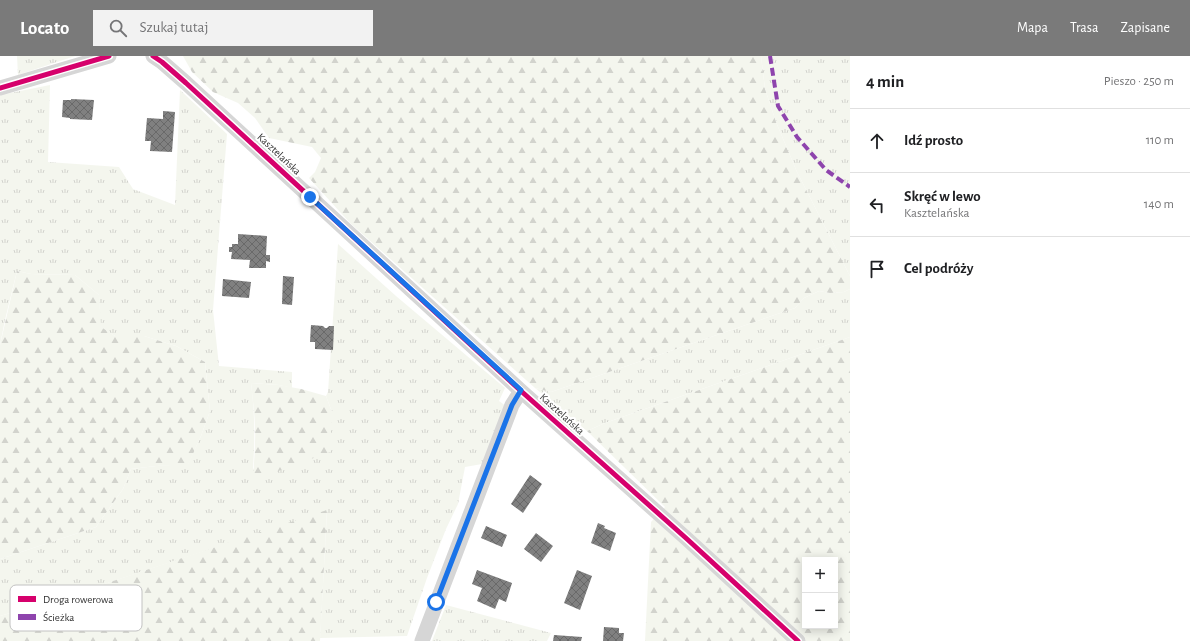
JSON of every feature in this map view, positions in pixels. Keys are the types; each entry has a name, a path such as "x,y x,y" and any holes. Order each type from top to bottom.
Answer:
{"street":[{"path":"0,88 108,56"},
{"name":"Kasztelańska","path":"153,56 186,83 798,641"},
{"path":"422,641 512,405 521,390"}],"green space":[{"path":"17,56 75,56 18,75"},
{"path":"183,56 761,56 765,89 776,122 797,172 850,276 850,289 844,292 830,293 819,291 804,298 795,308 551,392 535,388 350,223 309,178 315,172 321,158 312,147 269,138 255,118 238,103 213,92 192,72"},
{"path":"761,56 850,56 850,276 797,172 776,122 765,89"},
{"path":"50,85 48,162 119,167 133,189 175,205 180,90 227,134 213,310 219,366 292,372 292,388 279,385 251,383 254,426 253,469 332,412 326,396 328,392 338,244 396,296 505,388 499,401 506,406 482,464 465,467 458,504 446,529 427,578 407,636 320,638 327,511 102,585 10,585 10,613 0,616 0,559 96,527 123,489 131,469 188,464 201,436 210,411 205,362 176,346 144,336 115,336 100,327 99,295 75,275 31,274 17,271 0,345 0,95"},
{"path":"17,271 31,274 75,275 99,295 101,327 115,336 144,336 176,346 205,362 210,411 188,465 156,466 131,469 123,489 96,527 0,559 0,345"},
{"path":"850,289 850,337 605,423 587,431 535,388 551,392 795,308 804,298 819,291 830,293 844,292"},
{"path":"850,337 850,641 645,641 651,522 665,507 587,431 605,423"},
{"path":"251,383 279,385 326,396 332,412 330,452 254,480 255,428"},
{"path":"327,510 320,641 0,641 0,616 10,613 10,631 142,631 142,585 101,585"},
{"path":"446,605 551,633 547,641 432,641"}],"building":[{"path":"63,100 94,100 92,120 62,117"},
{"path":"163,111 175,112 172,152 150,151 151,141 145,141 147,118 163,119"},
{"path":"238,234 267,236 266,255 270,255 270,262 266,261 266,268 249,268 250,260 231,259 232,252 229,252 229,247 232,247 232,244 238,244"},
{"path":"283,276 294,277 292,305 282,304"},
{"path":"223,279 251,282 249,298 222,296"},
{"path":"311,325 323,326 325,328 334,326 333,350 315,349 315,342 310,342"},
{"path":"530,475 542,484 523,513 511,504"},
{"path":"598,523 605,526 604,528 616,533 610,551 591,543"},
{"path":"486,526 507,535 502,547 481,538"},
{"path":"536,533 553,546 541,562 524,549"},
{"path":"477,570 512,583 506,602 499,599 495,609 477,601 482,588 472,584"},
{"path":"577,570 592,576 580,610 564,603"},
{"path":"604,627 619,628 619,633 624,633 623,641 603,641"},
{"path":"554,635 582,637 581,641 553,641"}],"marked path":[{"path":"770,56 778,106 797,137 826,170 850,187"}],"cycle path":[{"path":"0,88 109,56"},
{"path":"153,56 186,83 521,391 687,539 798,641"}],"route":[{"path":"310,197 521,390 512,405 436,602"}]}
